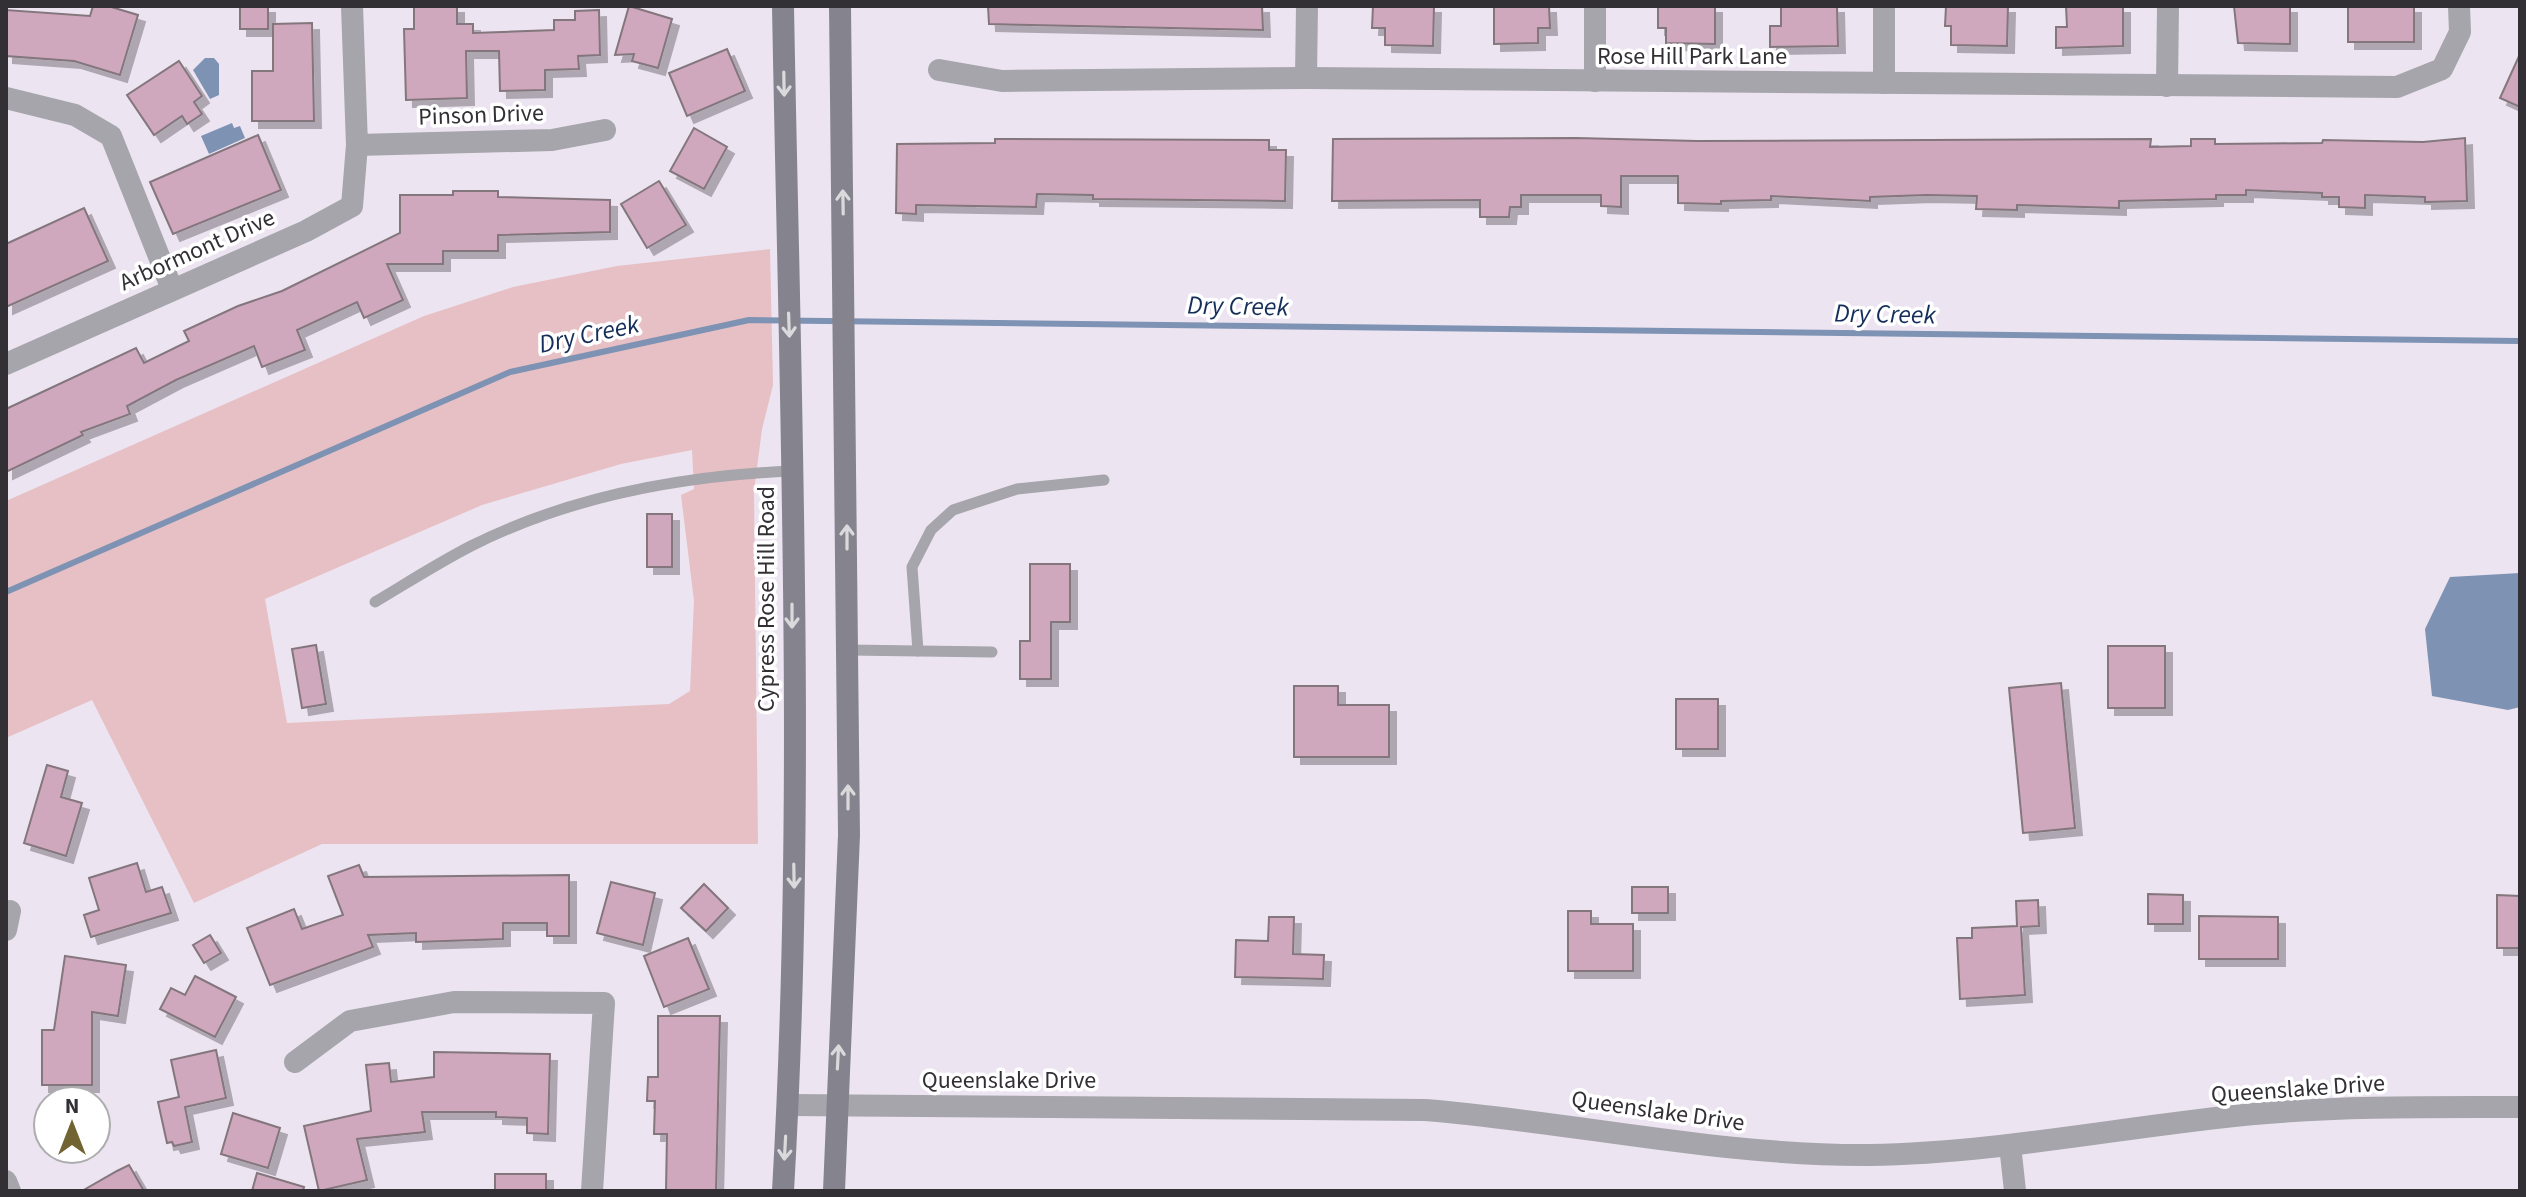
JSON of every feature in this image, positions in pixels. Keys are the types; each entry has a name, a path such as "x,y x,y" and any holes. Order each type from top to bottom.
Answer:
{"main road":[{"name":"Cypress Rose Hill Road","path":"783,6 791,370 795,949 783,1191"},
{"path":"834,1191 849,835 840,6"}],"street":[{"path":"352,6 357,145"},
{"path":"1306,78 1307,6"},
{"path":"1595,6 1595,81"},
{"path":"1884,6 1884,83"},
{"path":"2167,86 2168,6"},
{"name":"Rose Hill Park Lane","path":"939,70 1002,81 1306,78 2397,87 2442,69 2460,32 2459,6"},
{"path":"6,98 75,115 111,136 172,289"},
{"name":"Pinson Drive","path":"357,145 552,140 605,130"},
{"name":"Arbormont Drive","path":"6,364 306,231 352,206 357,145"},
{"path":"295,1062 350,1021 454,1002 604,1003 592,1191"},
{"name":"Queenslake Drive","path":"788,1105 1346,1107 1510,1117 1720,1147 1795,1154 1872,1155 2010,1145 2255,1114 2520,1107"},
{"path":"2010,1145 2015,1191"},
{"path":"6,1181 10,1191"}],"lane":[{"path":"375,602 472,546 587,501 649,486 791,471"},
{"path":"918,651 912,567 931,530 953,510 1017,489 1104,480"},
{"path":"848,650 992,652"}],"shaded area":[{"path":"770,249 773,385 762,429 754,491 758,844 322,844 194,903 92,700 6,738 6,501 424,316 513,287 617,266","holes":["692,450 694,489 681,495 694,601 690,691 669,704 287,723 265,599 482,505 621,464"]}],"water":[{"path":"205,58 214,58 219,64 219,95 210,99 193,70"},
{"path":"232,123 234,128 240,126 245,138 209,154 201,136"},
{"path":"2520,573 2520,707 2508,710 2432,696 2425,629 2450,577"}],"building":[{"path":"93,6 108,6 138,15 120,75 74,61 6,56 6,10 90,16"},
{"path":"240,6 268,6 268,29 240,29"},
{"path":"414,6 457,6 457,24 473,24 473,33 554,30 554,20 575,20 575,11 599,10 600,55 578,56 579,69 545,70 545,90 500,91 499,51 466,51 467,98 406,100 404,29 414,29"},
{"path":"629,6 672,19 658,68 632,61 634,54 615,55"},
{"path":"988,6 1262,6 1263,30 989,24"},
{"path":"1373,6 1434,6 1433,46 1385,45 1385,28 1372,28"},
{"path":"1494,6 1549,6 1550,28 1538,28 1538,43 1494,44"},
{"path":"1658,6 1715,6 1715,44 1666,43 1666,28 1658,28"},
{"path":"1781,6 1837,6 1838,46 1770,47 1770,26 1781,26"},
{"path":"1946,6 2008,6 2007,46 1951,45 1951,26 1945,26"},
{"path":"2066,6 2123,6 2123,46 2056,48 2056,27 2067,27"},
{"path":"2234,6 2290,6 2290,44 2238,43"},
{"path":"2348,6 2414,6 2414,42 2348,42"},
{"path":"312,23 314,121 252,121 252,71 273,71 273,24"},
{"path":"727,49 745,91 687,116 669,73"},
{"path":"2520,54 2520,107 2500,98"},
{"path":"179,61 202,96 194,102 202,114 187,124 182,116 154,135 127,95"},
{"path":"694,128 727,147 704,189 670,171"},
{"path":"258,135 281,190 173,234 150,182"},
{"path":"2465,138 2467,201 2425,202 2425,197 2365,195 2365,208 2339,207 2339,197 2322,197 2322,193 2246,190 2246,195 2216,195 2216,199 2119,201 2119,208 2017,205 2017,210 1976,209 1977,196 1926,195 1870,197 1870,201 1771,196 1771,200 1721,201 1721,204 1678,203 1678,176 1621,176 1621,207 1601,206 1601,195 1521,195 1521,207 1510,207 1509,217 1480,217 1480,200 1332,201 1333,139 1697,141 2151,139 2150,147 2191,146 2191,139 2215,139 2215,144 2322,143 2323,140 2423,142"},
{"path":"995,139 1269,140 1269,150 1286,150 1285,201 1093,199 1093,195 1037,194 1036,207 916,205 916,214 896,213 897,144 995,143"},
{"path":"659,181 686,225 647,248 621,204"},
{"path":"453,191 498,191 498,197 610,200 610,232 498,235 498,251 443,251 443,264 387,264 403,300 364,318 357,302 297,330 305,350 262,367 254,346 176,380 127,406 130,414 81,432 83,435 6,472 6,409 136,348 144,363 189,341 184,331 238,306 282,291 400,233 400,195 453,195"},
{"path":"84,208 108,261 6,307 6,244"},
{"path":"647,514 672,514 672,567 647,567"},
{"path":"1030,564 1070,564 1070,622 1051,622 1051,679 1020,679 1020,641 1030,641"},
{"path":"316,645 326,704 302,708 292,649"},
{"path":"2108,646 2165,646 2165,708 2108,708"},
{"path":"2061,683 2075,828 2023,833 2009,688"},
{"path":"1294,686 1338,686 1338,705 1389,705 1389,757 1294,757"},
{"path":"1676,699 1718,699 1718,749 1676,749"},
{"path":"47,765 68,771 61,797 82,803 66,856 24,843"},
{"path":"137,863 146,892 162,887 171,913 91,937 84,915 99,910 89,878"},
{"path":"359,865 364,877 569,875 569,936 547,936 547,923 503,923 503,939 416,942 416,933 368,935 373,947 270,985 247,928 294,909 302,929 343,915 328,876"},
{"path":"611,882 655,893 643,945 597,933"},
{"path":"704,884 728,908 706,931 681,908"},
{"path":"1632,887 1668,887 1668,913 1632,913"},
{"path":"2148,894 2183,895 2183,924 2148,924"},
{"path":"2497,895 2520,896 2520,948 2497,948"},
{"path":"2038,900 2039,926 2021,927 2025,995 1960,999 1957,938 1972,938 1972,928 2017,926 2016,901"},
{"path":"1568,911 1591,911 1591,924 1633,924 1633,971 1568,971"},
{"path":"2199,916 2278,917 2278,959 2199,959"},
{"path":"1269,917 1294,917 1293,954 1324,955 1323,979 1235,977 1236,940 1268,941"},
{"path":"210,935 221,953 204,963 193,945"},
{"path":"688,938 709,989 664,1007 644,956"},
{"path":"65,956 126,965 118,1016 92,1012 92,1085 42,1085 42,1030 54,1030"},
{"path":"195,976 236,997 215,1037 160,1009 171,988 185,995"},
{"path":"658,1016 720,1016 716,1191 666,1191 667,1134 654,1134 655,1101 647,1101 648,1077 658,1077"},
{"path":"216,1050 226,1098 185,1107 192,1142 174,1146 172,1142 167,1143 158,1102 179,1097 171,1060"},
{"path":"434,1052 550,1054 548,1134 527,1133 527,1118 496,1117 496,1112 422,1112 425,1132 357,1139 367,1180 319,1191 304,1126 371,1111 366,1065 389,1063 391,1082 434,1077"},
{"path":"233,1113 280,1128 268,1168 221,1154"},
{"path":"129,1165 144,1191 82,1191 117,1171"},
{"path":"257,1173 304,1187 303,1191 252,1191"},
{"path":"495,1174 546,1174 546,1191 495,1191"}],"waterway":[{"name":"Dry Creek","path":"6,592 510,372 749,320 2520,341"}]}
